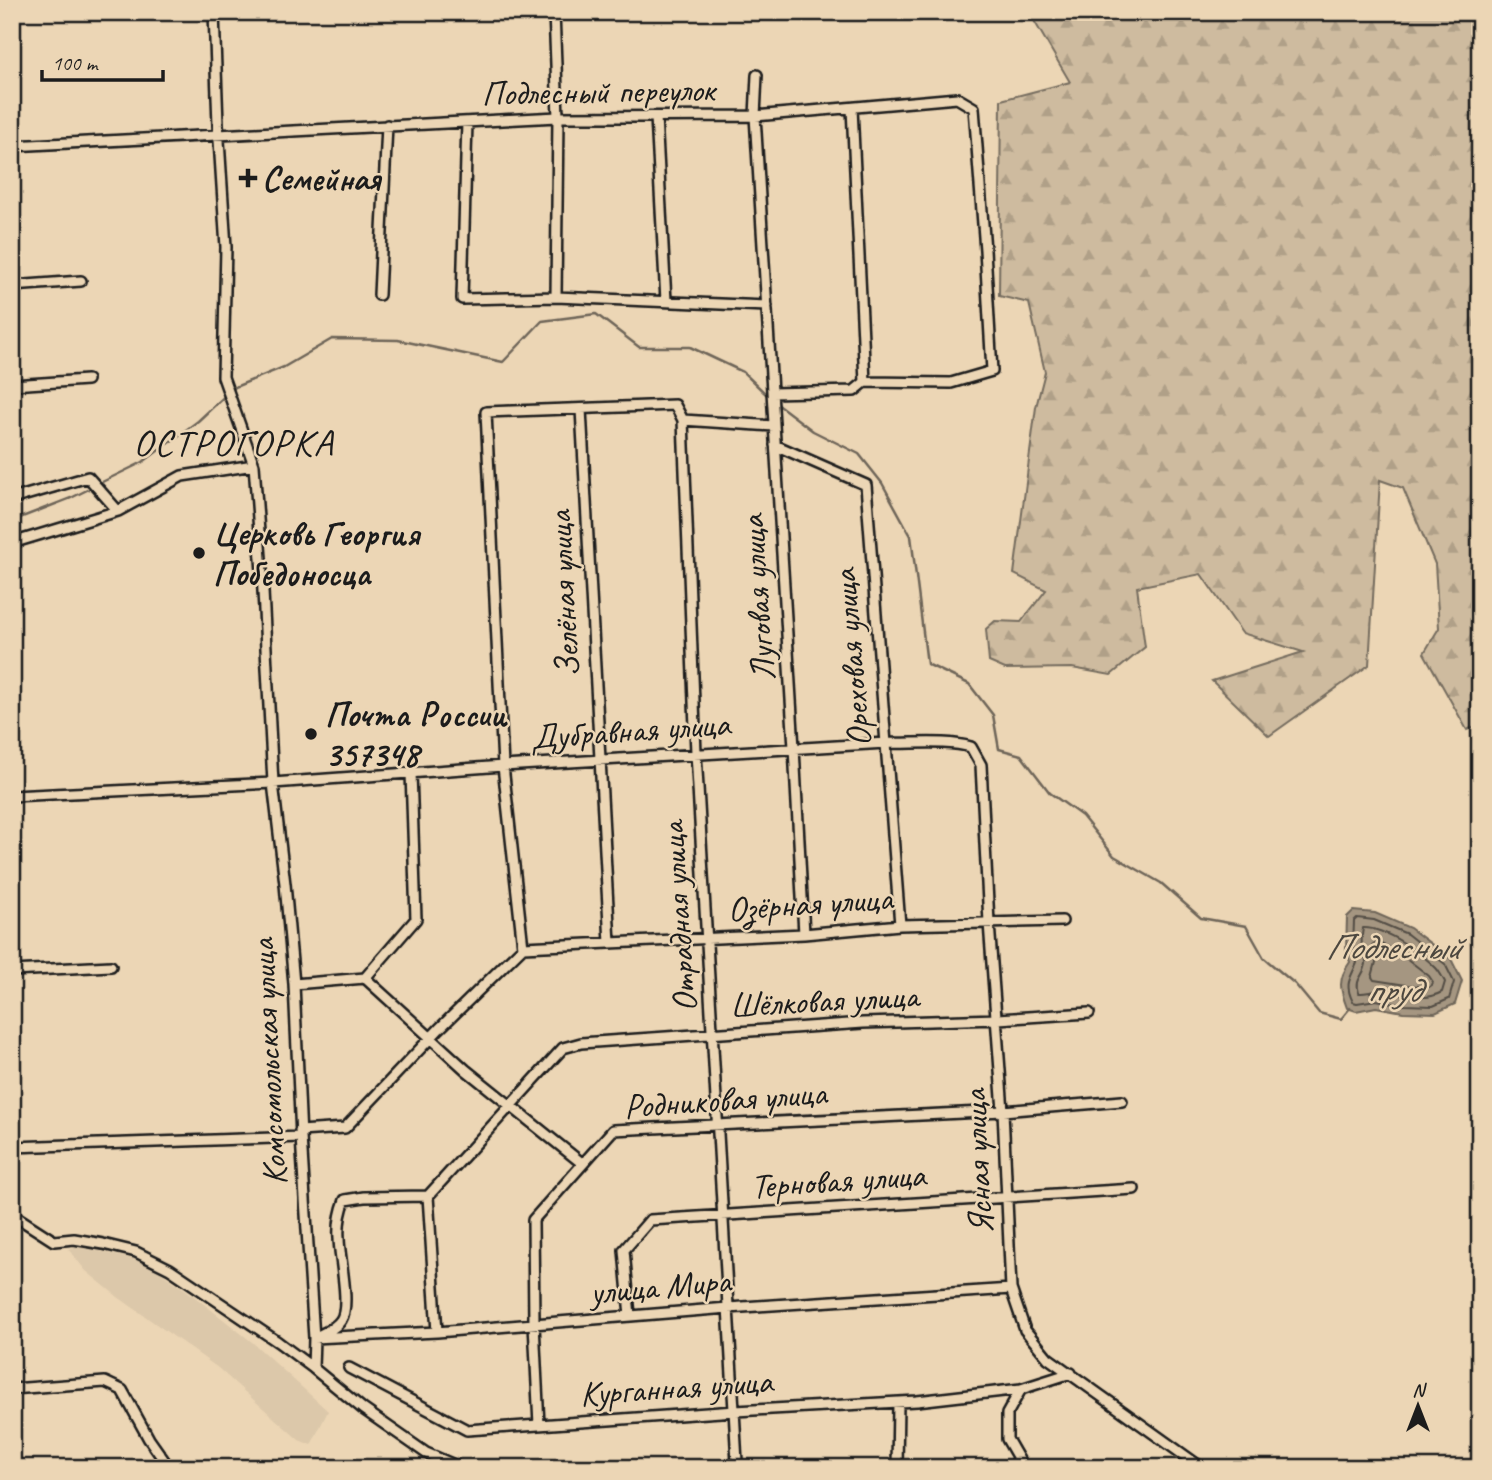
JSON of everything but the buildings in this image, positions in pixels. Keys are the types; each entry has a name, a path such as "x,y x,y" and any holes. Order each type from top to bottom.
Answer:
{"street":[{"path":"214,12 220,135"},
{"path":"554,12 558,117 556,297"},
{"path":"757,75 755,116 772,393 854,391 864,382 852,108"},
{"name":"Подлесный переулок","path":"12,146 558,117 755,116 957,98 974,108 992,371 951,383 864,382"},
{"path":"656,117 666,301"},
{"path":"467,122 462,299 556,297 767,306"},
{"path":"379,295 387,125"},
{"name":"Комсомольская улица","path":"220,135 226,247 223,377 254,464 273,783 294,984 314,1338 313,1368"},
{"path":"12,286 81,281"},
{"path":"12,385 87,380"},
{"name":"Луговая улица","path":"772,393 804,934"},
{"path":"12,1147 301,1134 345,1128 523,947 503,766 486,412 675,405 683,420 774,426"},
{"name":"Зелёная улица","path":"581,409 610,943"},
{"name":"Отрадная улица","path":"683,420 696,754 737,1462"},
{"name":"Ореховая улица","path":"775,445 866,485 900,925"},
{"path":"12,543 118,511 182,476 254,464"},
{"path":"12,499 88,477 118,511"},
{"name":"Дубравная улица","path":"12,796 273,783 886,743 963,745 971,747 981,765"},
{"name":"Ясная улица","path":"981,765 989,923 998,1019 1011,1289 1025,1331 1048,1358 1202,1468"},
{"path":"294,984 365,978 416,919 411,773"},
{"name":"Озёрная улица","path":"523,947 804,934 900,925 1062,920"},
{"path":"12,971 111,966"},
{"path":"365,978 466,1070 583,1164"},
{"name":"Шёлковая улица","path":"428,1196 563,1048 581,1042 863,1023 1089,1013"},
{"name":"Родниковая улица","path":"539,1424 533,1220 613,1130 1003,1111 1122,1101"},
{"name":"Терновая улица","path":"630,1316 624,1250 650,1220 1134,1189"},
{"path":"314,1338 332,1329 342,1320 345,1307 339,1238 340,1213 345,1200 364,1198 428,1196 437,1332"},
{"path":"12,1214 54,1241 74,1239 103,1244 136,1252 170,1269 278,1342 363,1409 426,1453 461,1468"},
{"name":"улица Мира","path":"314,1338 437,1332 728,1308 1011,1289"},
{"name":"Курганная улица","path":"349,1368 467,1430 734,1411 898,1403 1021,1388 1071,1373"},
{"path":"12,1389 105,1382 122,1390 149,1439 170,1468"},
{"path":"1021,1388 1007,1414 1007,1439 1026,1468"},
{"path":"897,1468 898,1403"}],"shaded area":[{"path":"79,1246 145,1262 186,1290 252,1342 328,1411 311,1445 299,1440 218,1368 86,1271 68,1249"}],"green space":[{"path":"1029,12 1480,12 1480,724 1467,730 1424,653 1439,628 1435,564 1403,488 1380,480 1369,665 1269,736 1212,681 1303,652 1242,633 1201,574 1137,587 1145,647 1111,675 1072,668 1005,669 989,662 986,629 995,621 1021,622 1046,590 1014,574 1036,407 1045,372 1029,303 999,296 1001,100 1070,82"}],"water":[{"name":"Подлесный пруд","path":"1353,911 1375,913 1410,928 1451,959 1462,981 1455,1004 1435,1013 1403,1012 1376,1007 1356,1011 1347,1008 1341,985 1343,974 1350,962 1346,950 1347,917"}],"waterway":[{"path":"232,390 284,367 332,339 398,340 503,362 542,321 596,314 639,347 690,347 743,372 768,396"},
{"path":"98,484 143,462 198,421 227,394"},
{"path":"776,403 813,431 859,454 882,483 911,536 927,664 969,684 993,715 999,749 1021,755 1050,793 1082,816 1114,856 1161,883 1201,918 1246,926 1264,958 1295,984 1319,1013 1341,1019 1350,1008"},
{"path":"12,521 93,487"}],"place":[{"name":"Семейная","path":"248,178"},
{"name":"Церковь Георгия Победоносца","path":"199,553"},
{"name":"Почта России 357348","path":"311,734"}],"district":[{"name":"ОСТРОГОРКА","path":"234,442"}]}
